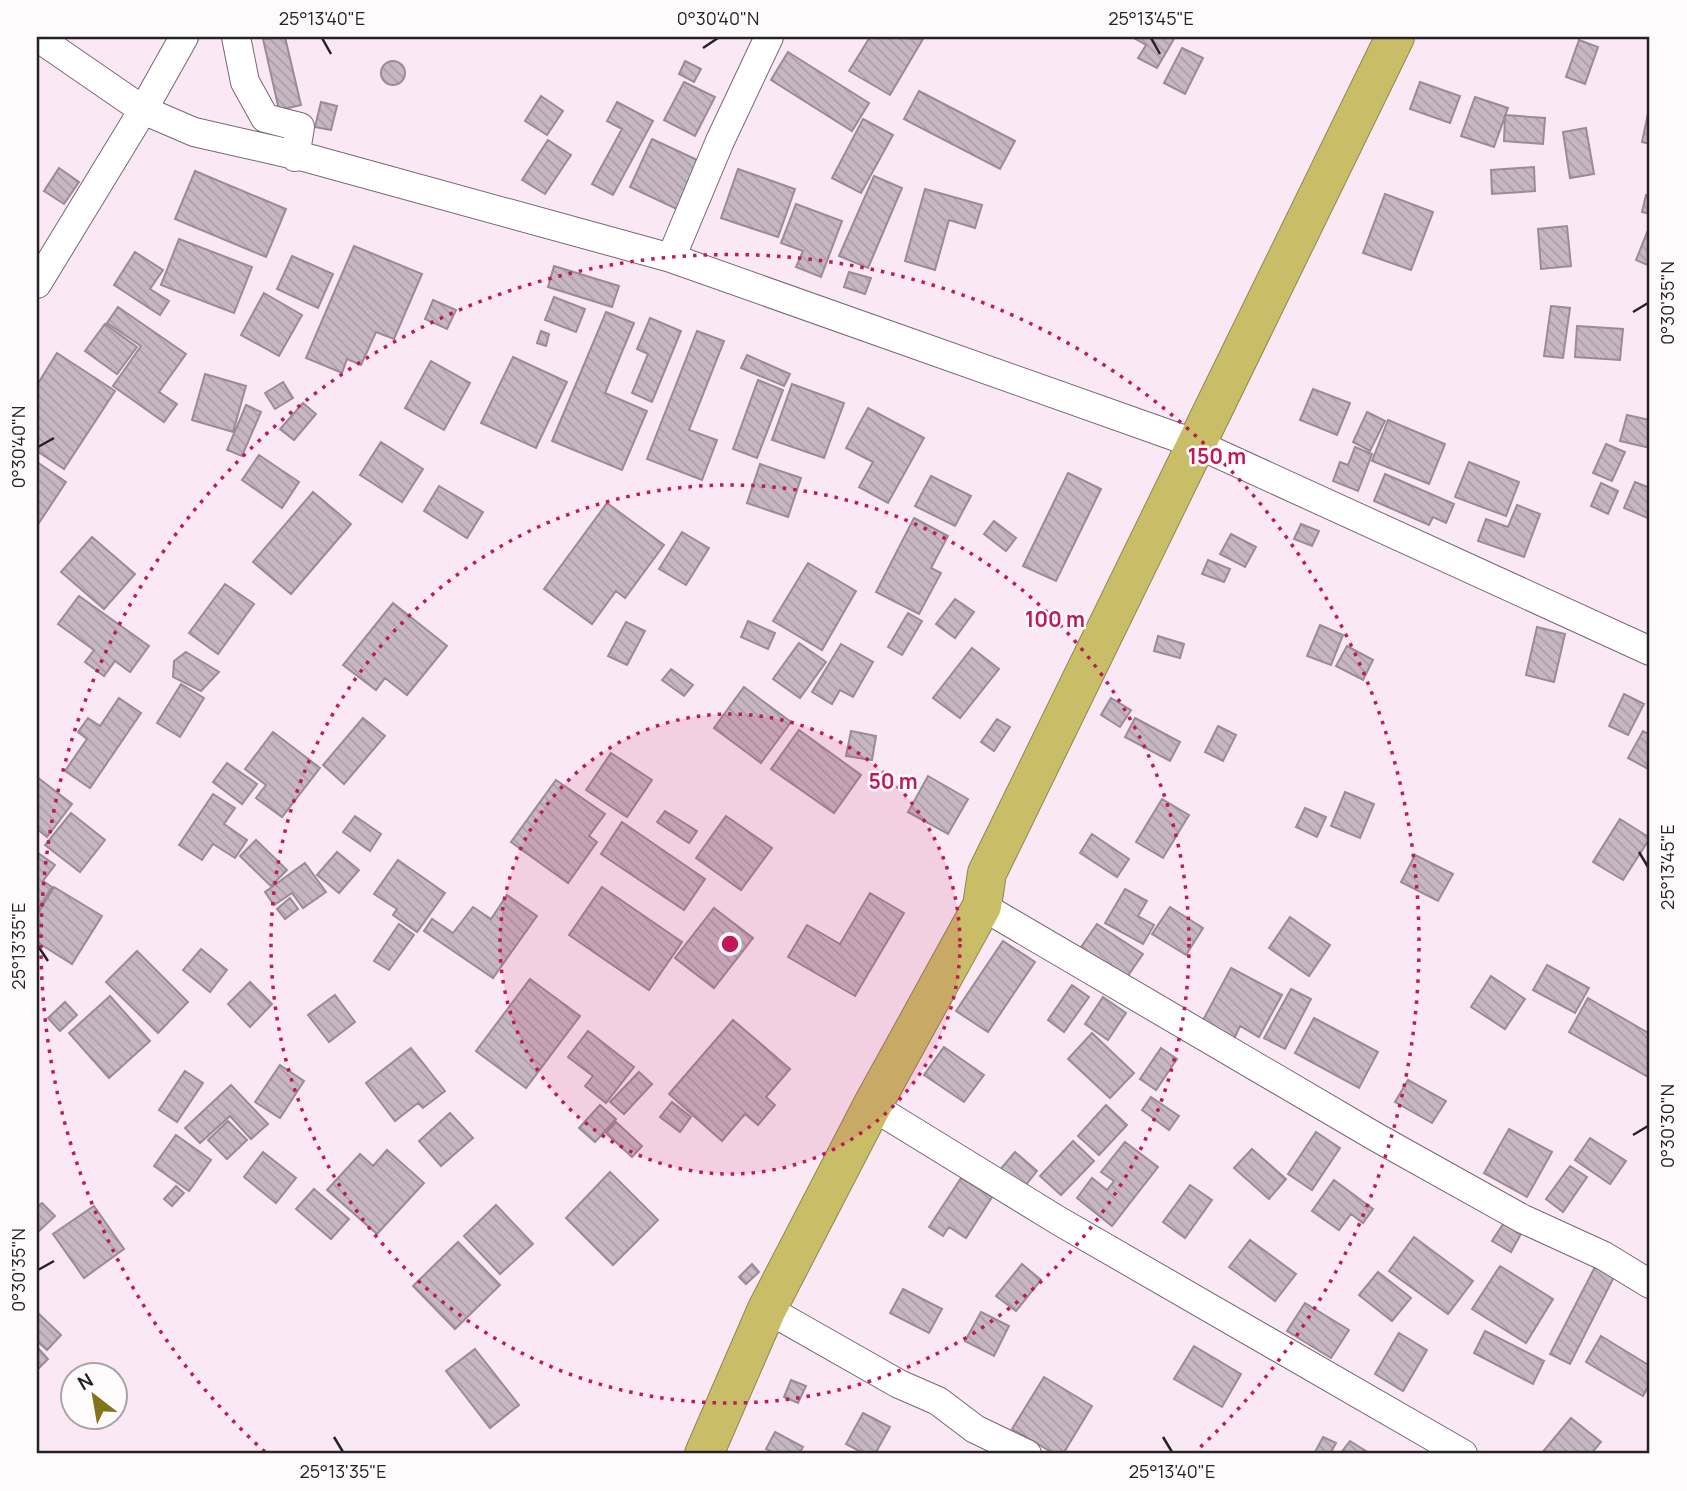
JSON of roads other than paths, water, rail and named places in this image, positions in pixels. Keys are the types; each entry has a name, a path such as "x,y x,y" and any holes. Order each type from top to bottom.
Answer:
{"highway":[{"path":"704,1454 768,1309 872,1106 982,906 987,873 1199,445 1395,37"}],"street":[{"path":"37,37 144,110 194,132 671,258 1199,445 1650,651"},
{"path":"37,284 144,110 184,37"},
{"path":"236,37 245,82 265,118 300,127 295,157"},
{"path":"671,258 720,141 769,37"},
{"path":"982,906 1376,1137 1523,1219 1604,1256 1650,1284"},
{"path":"872,1106 1059,1222 1464,1454"},
{"path":"768,1309 899,1384 938,1401 975,1429 1027,1454"}]}
